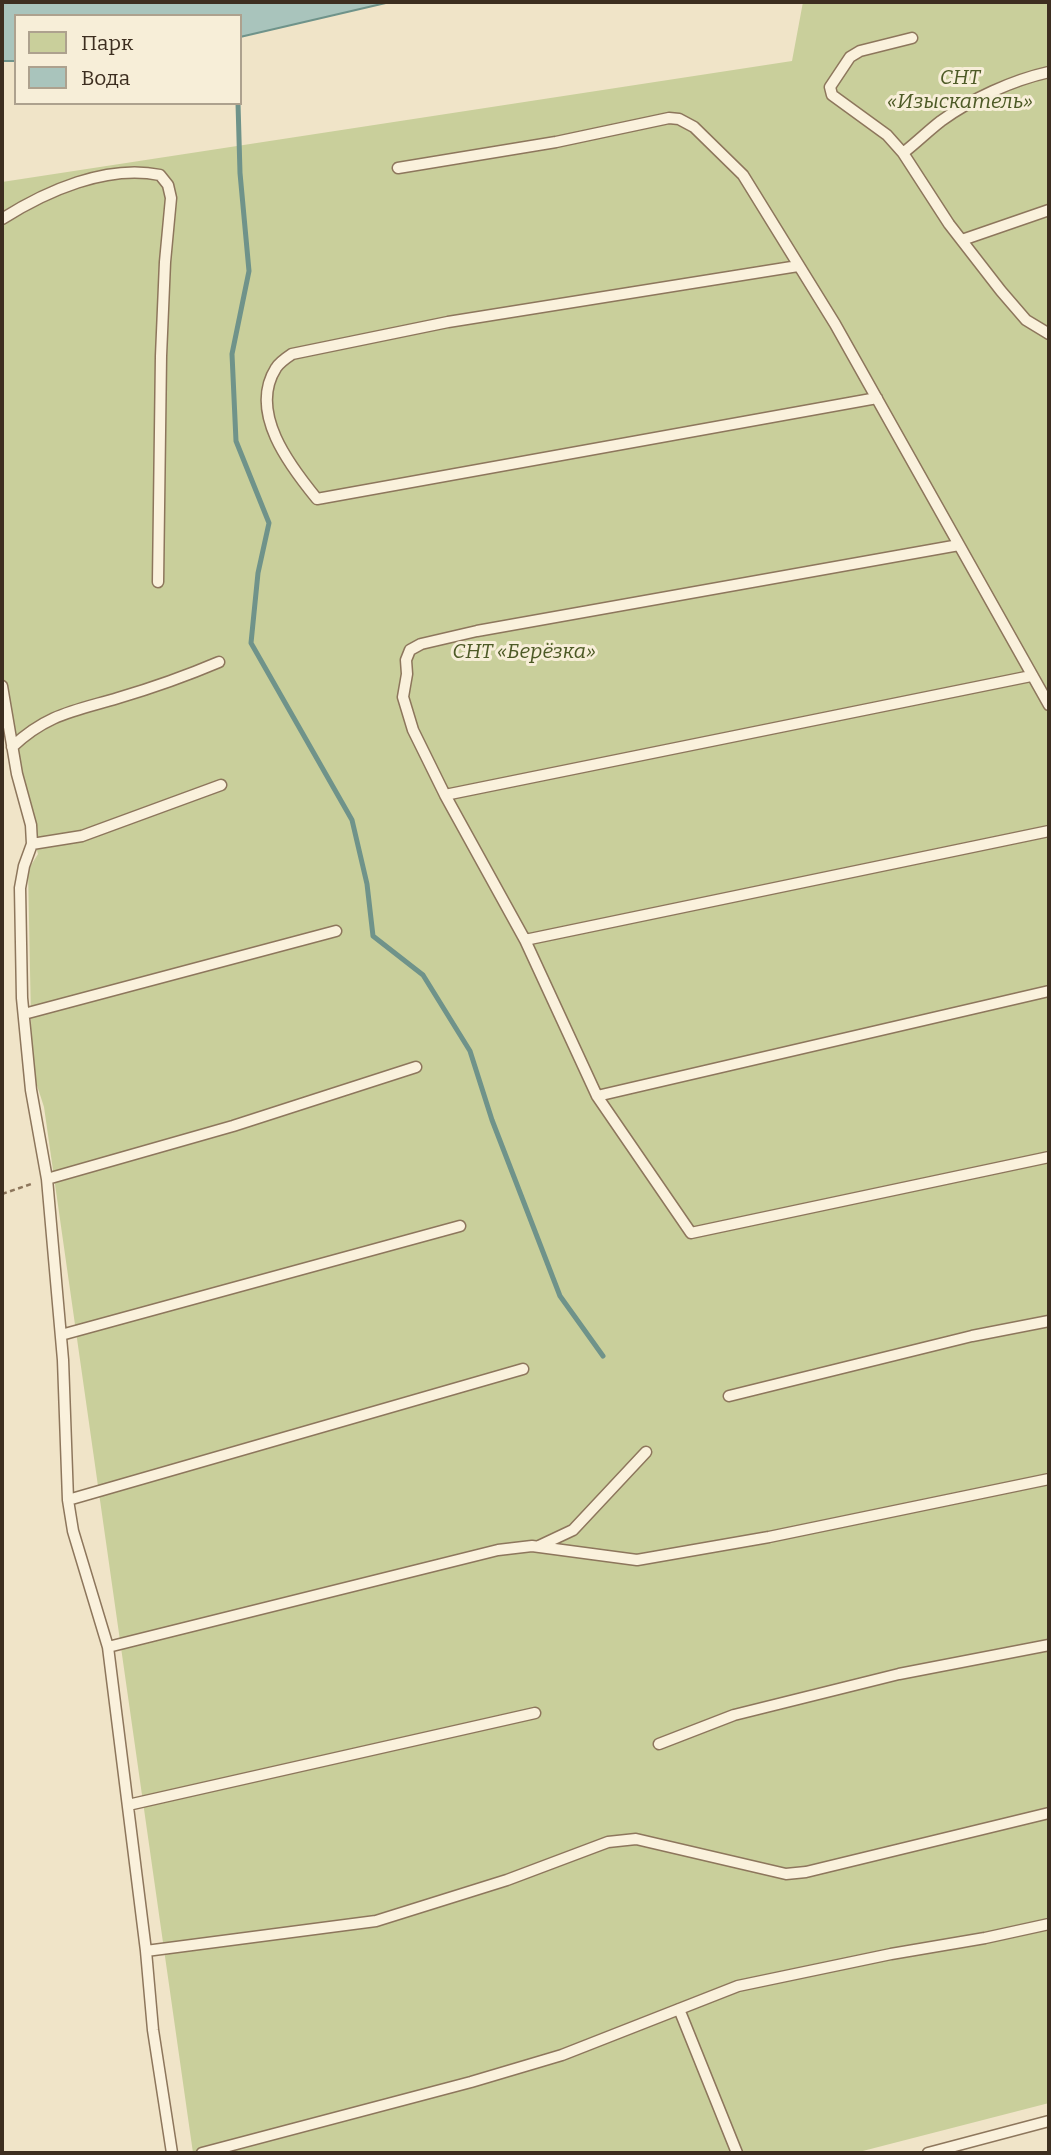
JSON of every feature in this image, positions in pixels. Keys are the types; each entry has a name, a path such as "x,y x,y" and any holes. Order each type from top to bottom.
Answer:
{"lane":[{"path":"912,37 860,51 850,57 830,87 832,95 887,135 904,153 962,240 1026,320 1049,334"},
{"path":"904,153 942,121 979,99 1032,76 1049,72"},
{"path":"398,168 556,142 647,121 679,119 694,127 743,175 835,324 1049,705"},
{"path":"2,219 51,193 76,183 109,176 145,172 160,175 168,185 171,198 161,356 159,582"},
{"path":"962,240 1049,210"},
{"path":"798,266 448,322 292,354 277,366 268,386 269,413 276,443 317,499 877,398"},
{"path":"959,545 477,631 421,644 410,650 406,660 407,674 403,697 413,730 525,940 597,1096 691,1233 1049,1157"},
{"path":"12,747 28,732 59,715 118,698 219,662"},
{"path":"445,794 1031,676"},
{"path":"2,686 33,845 24,866 20,888 24,1014 31,1090 47,1179 61,1335 68,1500 73,1531 108,1647 146,1951 153,2029 172,2153"},
{"path":"33,845 82,836 221,785"},
{"path":"525,940 1049,831"},
{"path":"24,1014 335,931"},
{"path":"597,1096 1049,991"},
{"path":"47,1179 233,1126 416,1067"},
{"path":"61,1335 460,1226"},
{"path":"729,1396 972,1336 1049,1321"},
{"path":"68,1500 523,1369"},
{"path":"538,1546 573,1530 646,1452"},
{"path":"108,1647 498,1550 538,1546 637,1560 782,1534 1049,1479"},
{"path":"659,1744 734,1715 887,1677 1049,1646"},
{"path":"128,1805 536,1713"},
{"path":"146,1951 376,1920 506,1880 608,1842 636,1839 786,1874 806,1872 1049,1813"},
{"path":"202,2153 536,2063 738,1986 1049,1924"},
{"path":"679,2009 737,2153"},
{"path":"928,2153 1049,2121"}],"path":[{"path":"2,1194 47,1179"}],"green space":[{"name":"СНТ «Берёзка»","path":"803,2 1049,2 1049,2103 855,2153 193,2153 44,1107 32,1070 28,870 38,854 2,727 2,182 792,61"}],"water":[{"path":"2,2 390,2 242,37 242,14 14,14 14,61 2,61"}],"waterway":[{"path":"238,105 240,173 249,271 232,354 236,441 269,523 258,573 251,643 352,820 367,884 373,936 423,975 470,1051 492,1120 560,1296 603,1356"}],"park label":[{"name":"СНТ «Изыскатель»","path":"960,90"}]}
